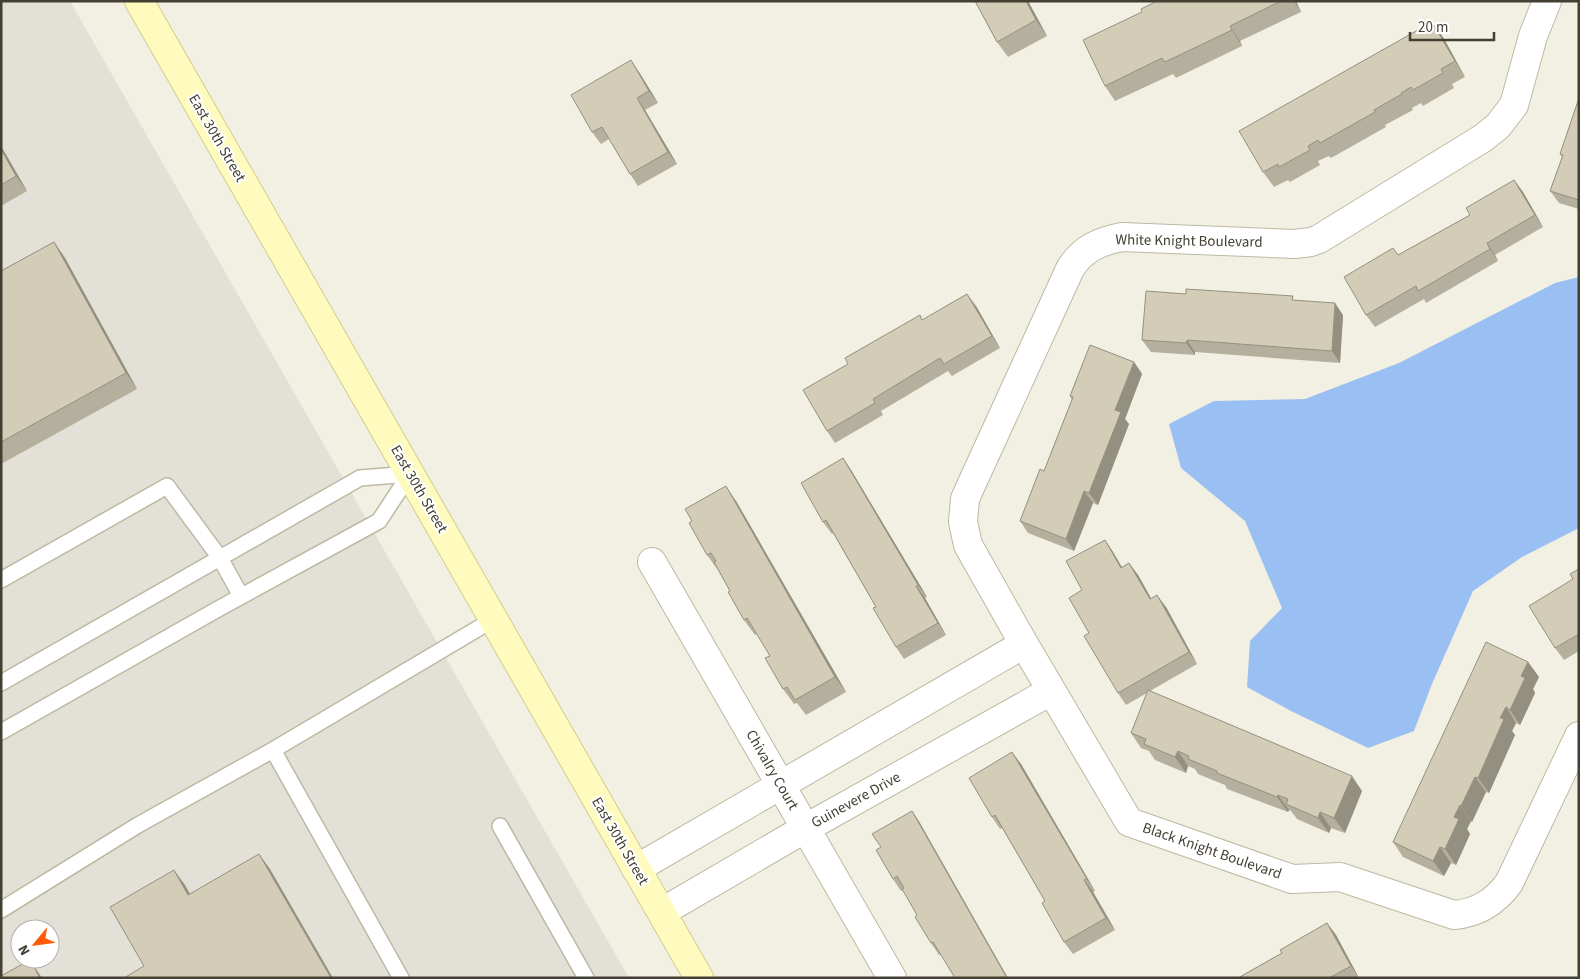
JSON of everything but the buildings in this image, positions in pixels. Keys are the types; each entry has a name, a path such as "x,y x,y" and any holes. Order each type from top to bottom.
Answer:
{"main road":[{"name":"East 30th Street","path":"139,1 699,978"}],"street":[{"name":"White Knight Boulevard","path":"1030,655 968,545 963,522 965,500 1074,262 1084,251 1098,243 1122,237 1295,244 1311,242 1324,236 1483,138 1498,126 1514,105 1533,36 1547,1"},
{"name":"Chivalry Court","path":"652,562 892,978"},
{"name":"Black Knight Boulevard","path":"1030,655 1129,822 1292,879 1340,877 1454,915 1474,911 1489,904 1497,898 1509,883 1579,736"},
{"path":"636,868 781,786 1030,655"},
{"name":"Guinevere Drive","path":"662,912 806,828 1051,691"}],"lane":[{"path":"1,683 360,478 410,474"},
{"path":"1,732 241,596 379,521 410,474"},
{"path":"1,580 168,486 220,558 241,596"},
{"path":"1,910 138,825 273,750 494,619"},
{"path":"273,750 401,978"},
{"path":"500,826 586,978"}],"shaded area":[{"path":"1,1 70,1 629,978 1,978"}],"water":[{"path":"1579,277 1579,528 1522,557 1473,591 1432,684 1414,731 1368,748 1291,711 1247,687 1250,641 1282,608 1245,521 1181,468 1169,424 1214,401 1305,399 1399,363 1555,283"}]}
